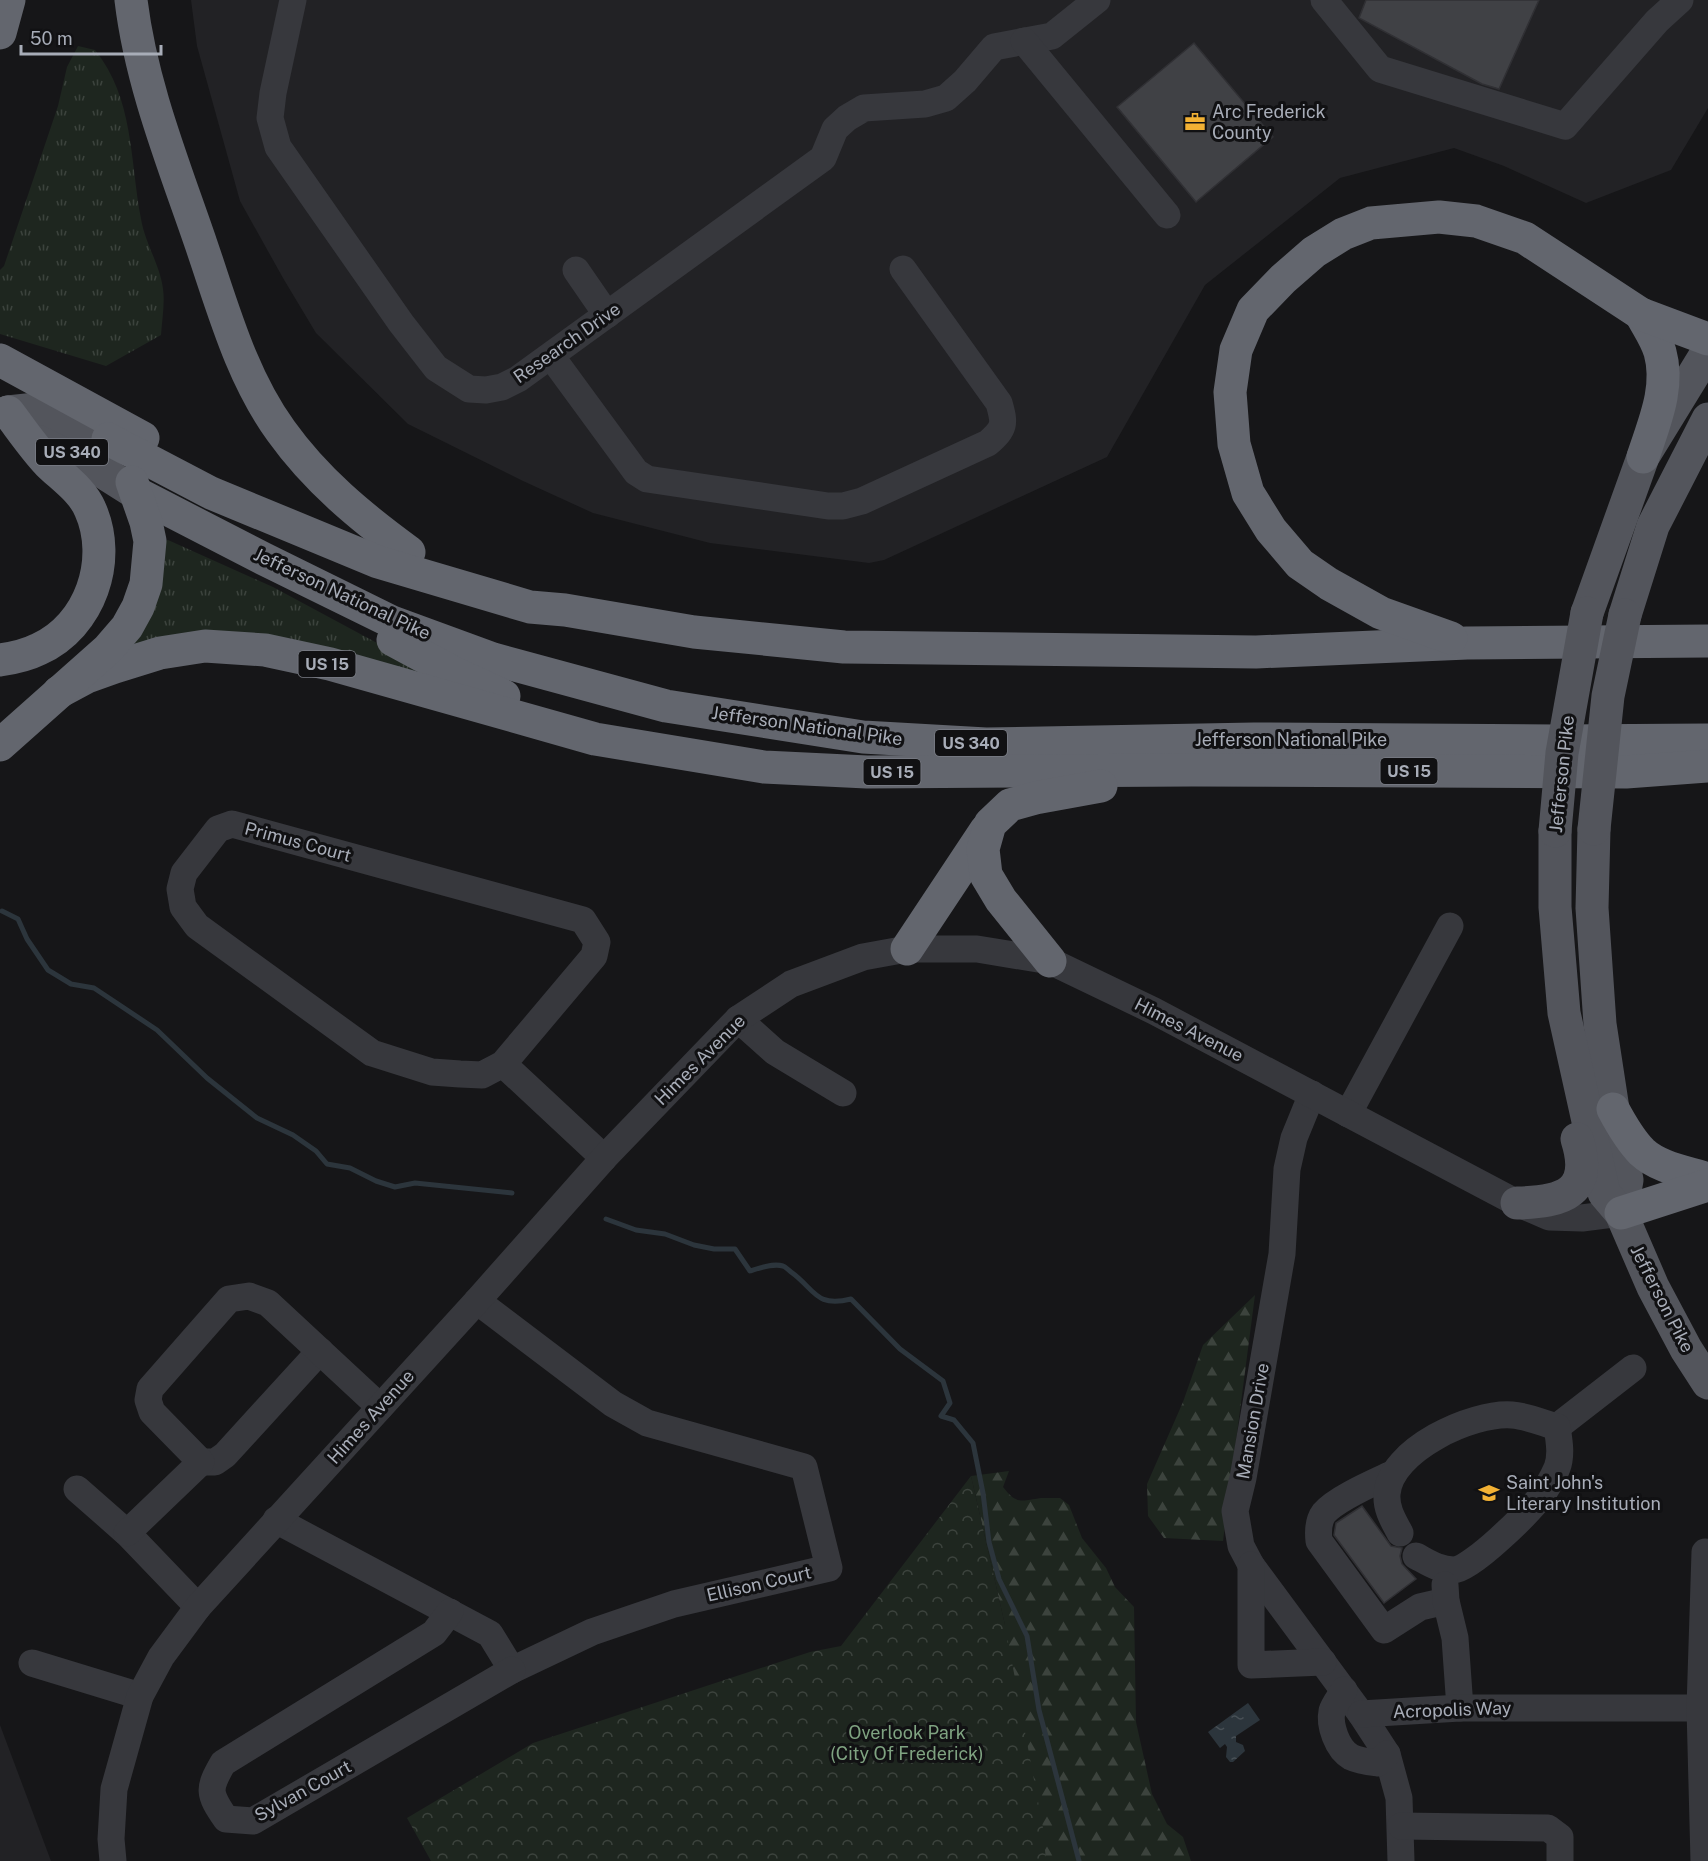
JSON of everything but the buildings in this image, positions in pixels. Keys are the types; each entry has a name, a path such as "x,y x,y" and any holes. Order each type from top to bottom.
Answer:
{"highway":[{"path":"0,33 9,0"},
{"path":"131,0 148,85 169,153 252,384 266,411 322,481 365,520 409,552"},
{"path":"1467,643 1381,613 1329,584 1300,564 1271,530 1248,493 1233,434 1230,392 1236,350 1253,310 1314,252 1343,234 1371,223 1439,217 1476,221 1525,238 1641,314 1708,339"},
{"path":"1641,314 1660,350 1664,375 1663,394 1643,457"},
{"path":"0,360 155,445 292,508 409,552 536,594 566,610"},
{"path":"0,660 20,657 41,649 61,636 77,619 89,599 97,577 100,554 97,531 90,508 47,462 4,410"},
{"path":"108,439 211,493 378,562 530,607 566,610 694,632 844,647 1256,652 1467,643 1708,641"},
{"path":"60,692 127,627 138,607 146,584 150,541 146,522 127,468 108,439"},
{"name":"Jefferson National Pike","path":"136,493 392,622 494,659 666,706 863,737 986,744 1254,739 1708,740"},
{"path":"264,559 383,635 445,668 595,739"},
{"name":"US 15","path":"0,745 60,692 87,677 160,653 205,646 265,650 351,670 595,739 764,767 867,772 1192,770 1626,772 1708,766"},
{"path":"908,949 990,824 1010,805 1035,798 1192,770"},
{"path":"1626,772 1708,783"},
{"path":"990,824 983,849 986,875 1001,900 1050,962"},
{"path":"1613,1109 1643,1153 1665,1165 1708,1179"},
{"path":"1621,1213 1708,1185"}],"main road":[{"name":"Jefferson Pike","path":"1708,356 1703,359 1643,457 1587,613 1562,753 1555,831 1555,906 1564,1013 1604,1193 1621,1213 1653,1287 1686,1349 1708,1383"},
{"path":"4,410 45,408 108,439"},
{"name":"Jefferson National Pike","path":"4,410 136,493"},
{"name":"Jefferson Pike","path":"1621,1213 1627,1180 1600,1024 1592,908 1594,829 1608,696 1625,615 1653,526 1708,418"},
{"path":"1517,1203 1543,1203 1561,1198 1580,1180 1582,1171 1580,1149 1565,1098 1554,1045 1556,1030 1564,1013"}],"street":[{"name":"Research Drive","path":"293,0 273,93 270,118 278,147 401,323 436,368 469,389 486,390 502,387 518,380 823,158 835,129 847,118 864,108 925,104 946,98 965,81 994,47 1024,41"},
{"path":"1097,0 1052,36 1024,41 1167,215"},
{"path":"1324,0 1380,69 1565,126 1657,21 1680,0"},
{"path":"551,356 636,472 647,479 828,506 843,506 862,501 988,443 1001,432 1003,419 999,403 903,269"},
{"path":"576,270 607,315"},
{"name":"Primus Court","path":"232,824 583,920 597,942 594,956 502,1064 482,1075 432,1072 372,1053 197,926 183,907 180,889 184,873 218,829 232,824"},
{"path":"1348,1114 1450,926"},
{"name":"Himes Avenue","path":"113,1861 111,1839 114,1789 140,1696 161,1657 198,1607 604,1158 738,1019 791,984 863,957 908,949 977,949 1050,962 1154,1011 1517,1203 1549,1216 1582,1218 1621,1213"},
{"path":"738,1019 775,1052 843,1093"},
{"path":"502,1064 604,1158"},
{"name":"Mansion Drive","path":"1312,1094 1294,1137 1287,1169 1281,1254 1243,1478 1235,1511 1241,1546 1251,1565 1361,1714"},
{"path":"201,1462 152,1412 148,1400 150,1389 229,1299 249,1296 268,1303 380,1407"},
{"name":"Ellison Court","path":"477,1301 613,1404 647,1423 804,1467 829,1568 674,1604 592,1632 512,1670"},
{"path":"128,1533 201,1462 215,1462 225,1455 320,1351"},
{"path":"1557,1427 1633,1368"},
{"path":"1400,1533 1388,1511 1387,1492 1394,1473 1401,1463 1422,1447 1456,1426 1481,1419 1511,1415 1557,1427"},
{"path":"1460,1708 1455,1638 1444,1583 1457,1570 1481,1554 1515,1525 1542,1495 1557,1466 1560,1445 1557,1427"},
{"path":"1394,1473 1338,1502 1323,1514 1318,1528 1319,1541 1384,1630 1420,1607 1446,1601"},
{"path":"77,1489 128,1533 198,1607"},
{"path":"276,1520 490,1634 512,1670"},
{"path":"1704,1861 1700,1708 1705,1552"},
{"path":"1416,1556 1437,1568 1457,1570"},
{"path":"1251,1565 1251,1665 1323,1662"},
{"name":"Sylvan Court","path":"450,1612 434,1633 223,1763 211,1784 214,1802 226,1819 253,1821 512,1670"},
{"path":"32,1663 140,1696"},
{"path":"1344,1690 1332,1710 1333,1730 1340,1744 1349,1756 1365,1762 1378,1763 1388,1754"},
{"name":"Acropolis Way","path":"1361,1714 1460,1708 1700,1708"},
{"name":"Acropolis Way","path":"1361,1714 1388,1754 1399,1798 1401,1861"},
{"path":"1401,1826 1548,1828 1560,1837 1560,1861"}],"shaded area":[{"path":"191,0 1708,0 1708,108 1671,170 1586,203 1504,166 1454,148 1340,178 1205,285 1107,457 884,560 869,563 710,543 593,513 408,424 316,333 240,201 197,46"},
{"path":"0,1725 51,1861 0,1861"}],"green space":[{"path":"78,46 95,50 117,88 124,109 143,228 159,271 164,294 161,335 106,366 0,334 0,270 4,266 58,106 67,67"},
{"path":"168,540 273,587 418,665 485,698 387,671 126,654 163,541"},
{"path":"1255,1295 1223,1541 1164,1538 1148,1516 1147,1484 1183,1402 1203,1345"},
{"path":"1009,1471 1003,1487 1012,1497 1024,1501 1060,1498 1069,1505 1082,1538 1106,1568 1115,1587 1134,1607 1136,1722 1152,1794 1167,1824 1183,1837 1191,1861 976,1861 1005,1625 971,1476"},
{"name":"Overlook Park (City Of Frederick)","path":"971,1476 1005,1625 1043,1828 1046,1861 431,1861 407,1818 533,1743 810,1652 841,1646"}],"water":[{"path":"1248,1703 1260,1720 1236,1736 1236,1742 1243,1745 1245,1751 1230,1762 1226,1757 1225,1744 1220,1748 1208,1732"}],"waterway":[{"path":"2,911 18,919 27,939 48,970 71,984 94,988 157,1030 207,1078 257,1118 293,1135 316,1151 327,1164 350,1168 376,1181 395,1187 415,1183 512,1193"},
{"path":"606,1219 636,1230 665,1234 694,1245 714,1249 735,1249 750,1271 771,1265 784,1266 823,1299 830,1301 851,1299 900,1349 943,1381 950,1403 941,1416 954,1420 973,1443 983,1493 989,1542 999,1579 1027,1636 1039,1710 1079,1861"}],"place":[{"name":"Arc Frederick County","path":"1195,122"},
{"name":"Saint John's Literary Institution","path":"1489,1493"}]}
